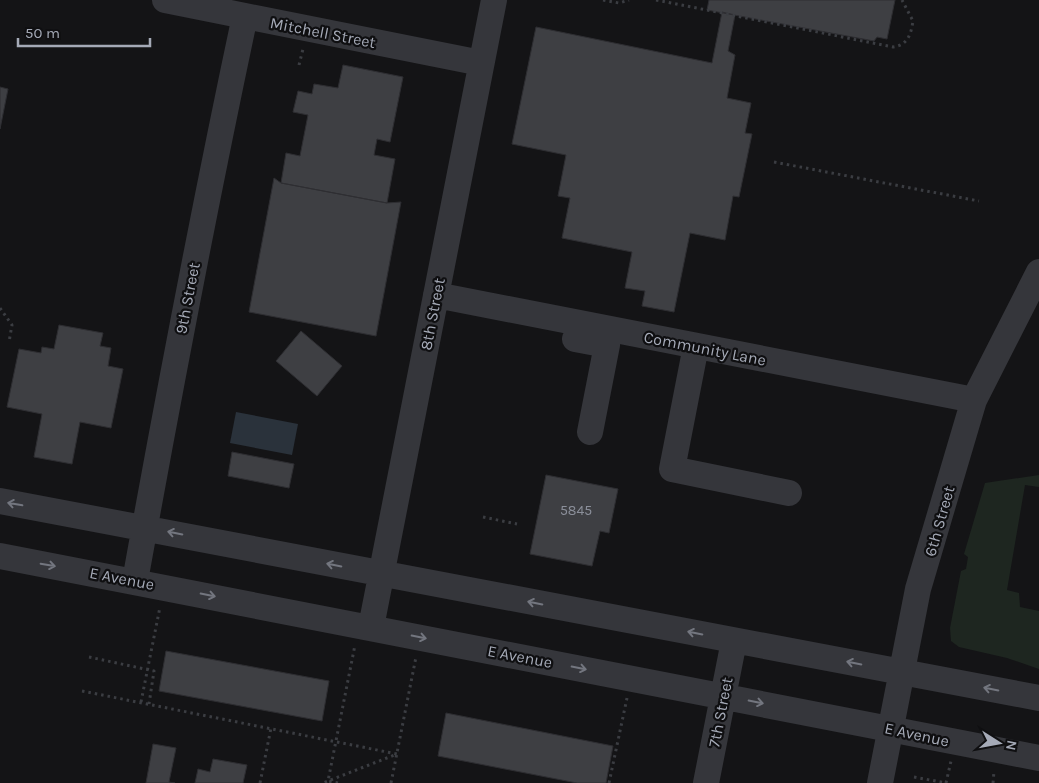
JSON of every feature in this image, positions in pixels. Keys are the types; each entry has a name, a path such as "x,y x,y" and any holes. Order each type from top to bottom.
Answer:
{"lane":[{"name":"Mitchell Street","path":"164,0 206,4 245,16 481,63"},
{"name":"8th Street","path":"365,626 382,574 494,0"},
{"name":"9th Street","path":"135,581 222,120 245,16"},
{"name":"6th Street","path":"880,783 918,589 974,400 1039,272"},
{"name":"Community Lane","path":"436,295 476,303 608,337 696,346 974,400"},
{"path":"590,432 608,337"},
{"path":"696,346 672,469 789,493"},
{"path":"0,502 1039,698"},
{"name":"E Avenue","path":"0,556 164,586 1039,758"},
{"name":"7th Street","path":"706,783 734,641"}],"path":[{"path":"603,0 619,3 629,0"},
{"path":"656,0 894,47 901,46 908,40 913,21 902,0"},
{"path":"299,65 303,46"},
{"path":"774,162 979,201"},
{"path":"0,308 12,325 9,342"},
{"path":"483,517 517,524"},
{"path":"141,702 164,586"},
{"path":"328,781 336,741 365,626"},
{"path":"391,783 420,637"},
{"path":"89,657 154,671 149,704"},
{"path":"609,783 631,678"},
{"path":"82,690 397,754"},
{"path":"260,783 271,728"},
{"path":"322,783 397,754"},
{"path":"914,777 946,783 952,754"},
{"path":"328,781 338,783"}],"shaded area":[{"path":"236,412 298,424 292,455 230,443"},
{"path":"1039,475 1039,487 1025,485 1007,590 1019,593 1020,607 1039,611 1039,669 1007,658 959,647 951,641 950,628 961,571 966,569 968,557 964,554 985,483"}],"building":[{"path":"709,0 895,0 887,39 877,37 874,41 707,10"},
{"path":"722,12 735,15 728,51 735,55 727,98 751,103 745,133 752,134 739,197 733,196 725,240 690,233 674,312 642,306 645,291 625,288 632,252 562,238 570,198 558,196 566,155 512,144 536,27 712,63"},
{"path":"343,65 403,77 390,142 377,139 374,155 395,159 387,203 281,183 286,153 300,156 308,115 293,112 298,91 312,94 314,84 338,88"},
{"path":"0,87 8,89 0,129"},
{"path":"274,178 281,183 387,203 401,202 376,336 249,312"},
{"path":"59,325 103,333 100,346 111,348 108,366 123,369 111,428 80,422 72,464 34,457 42,414 7,407 19,349 41,353 42,347 54,349"},
{"path":"301,331 342,366 317,396 276,361"},
{"path":"232,452 294,464 289,488 228,476"},
{"path":"546,475 618,489 609,533 600,531 592,566 530,554"},
{"path":"166,651 329,681 322,721 159,691"},
{"path":"446,713 613,746 606,783 577,783 438,756"},
{"path":"153,744 176,748 169,782 175,783 146,783"},
{"path":"213,759 247,765 243,783 195,783 198,769 210,772"}]}
